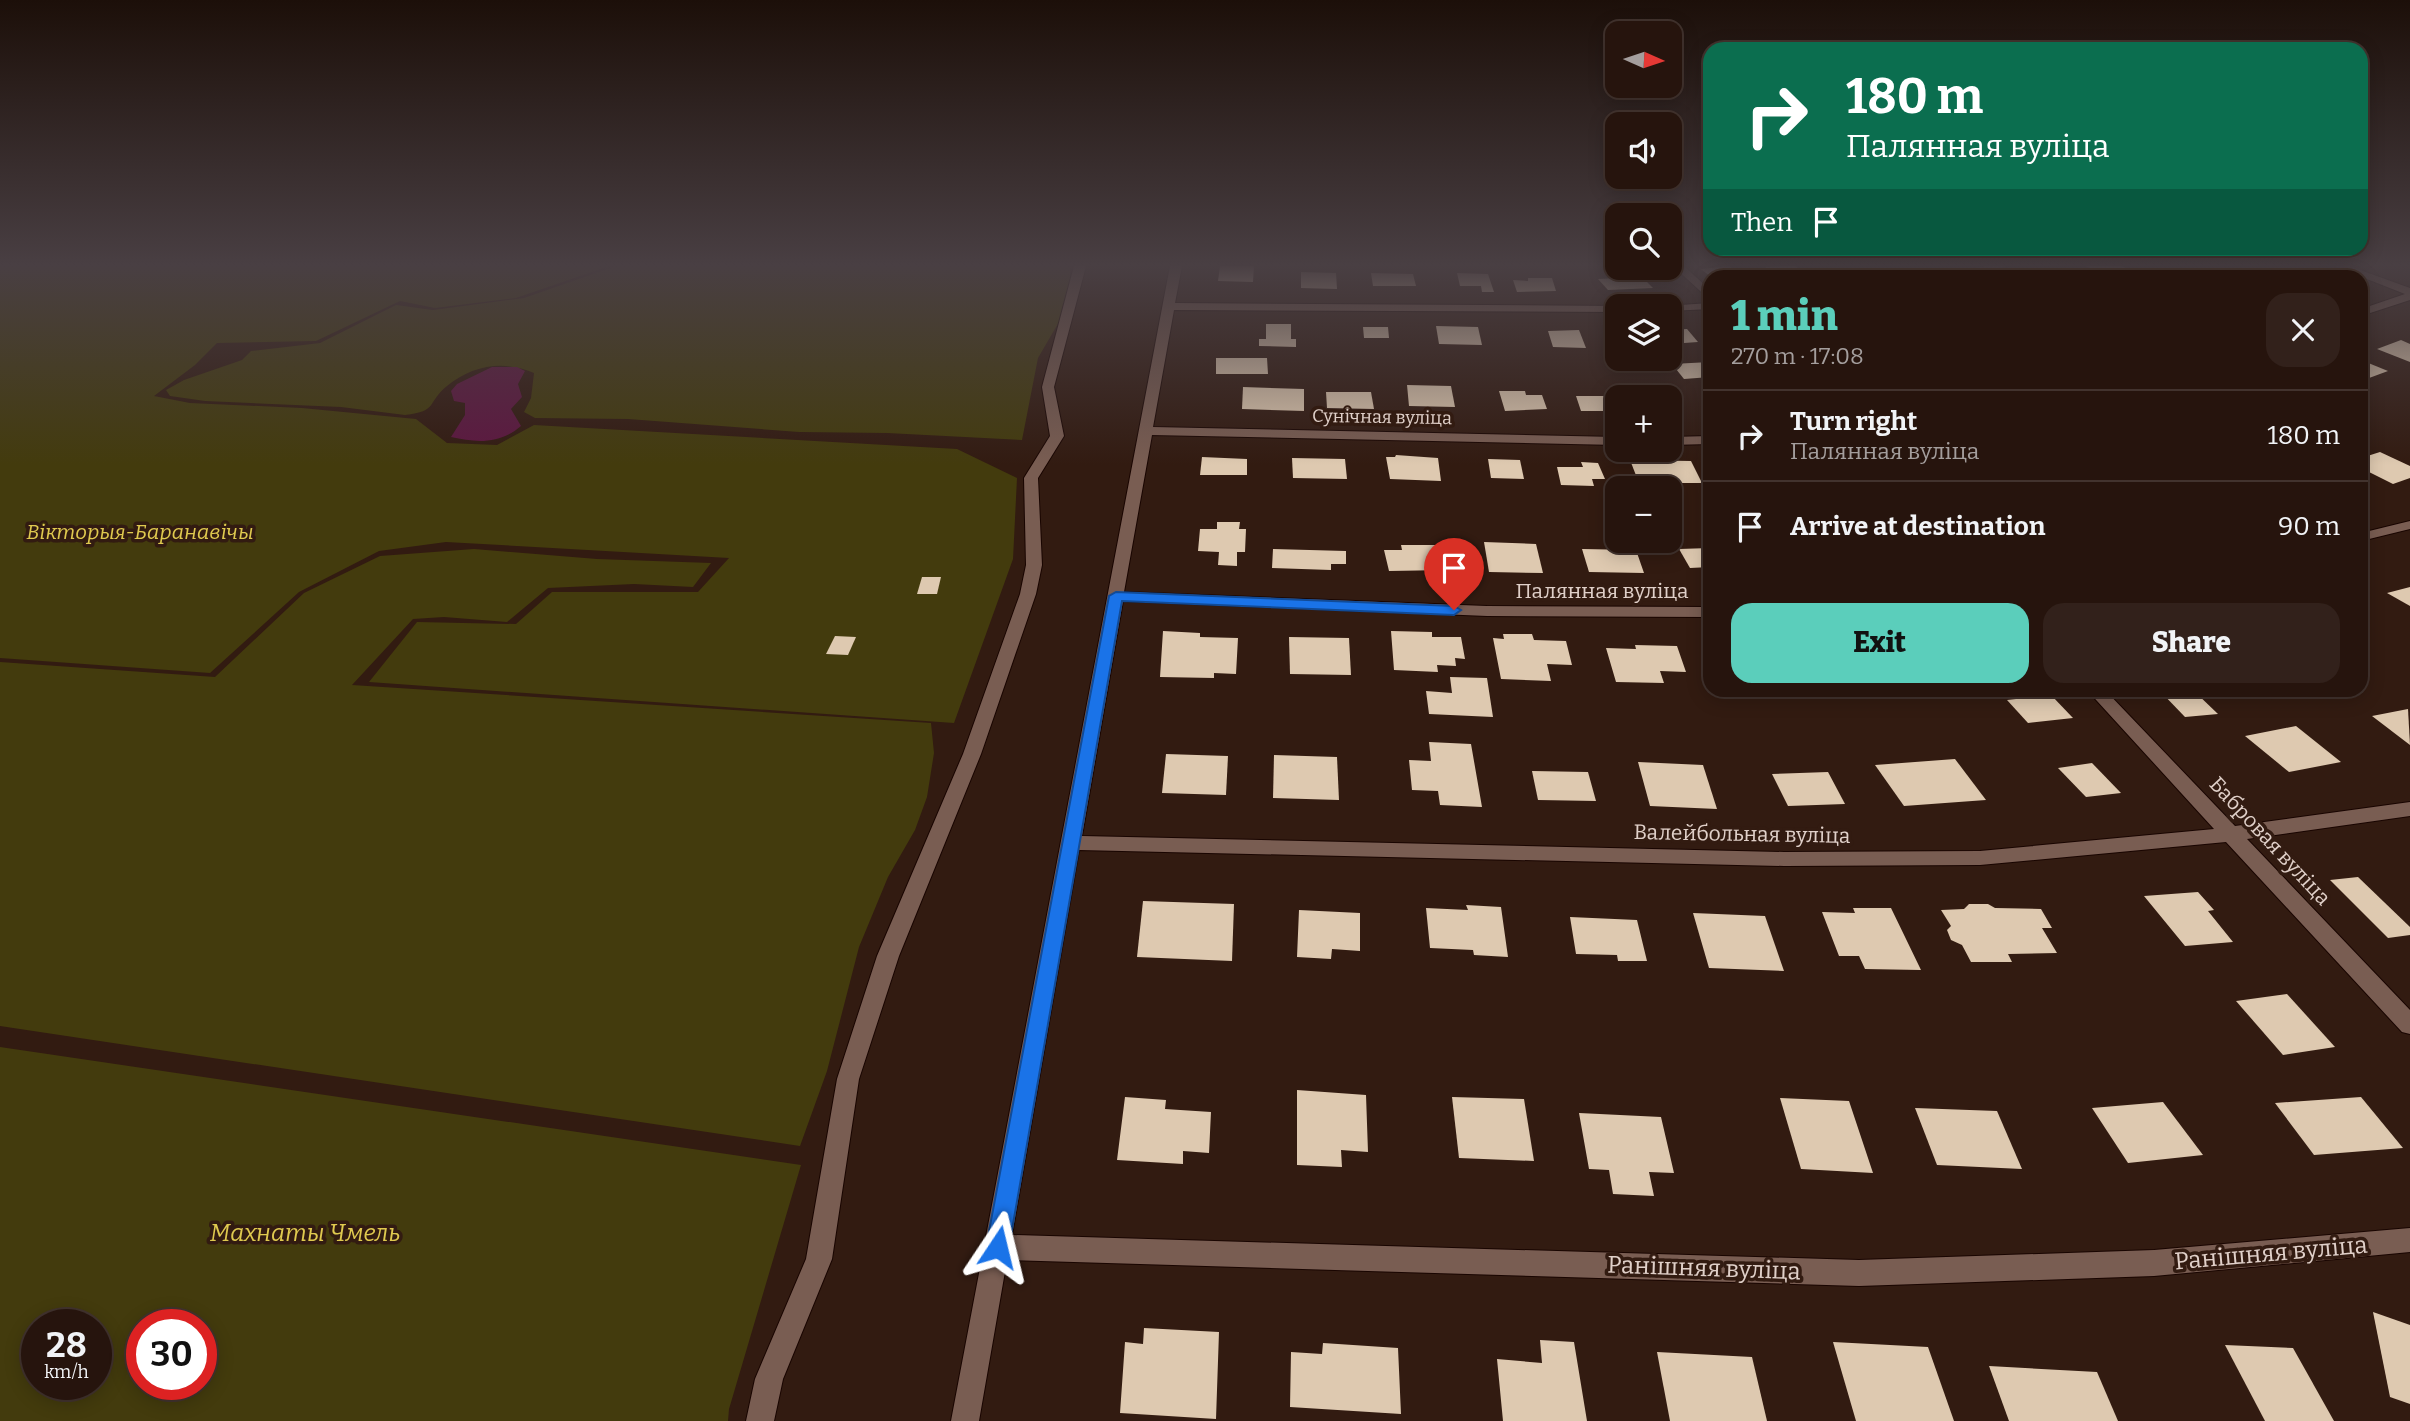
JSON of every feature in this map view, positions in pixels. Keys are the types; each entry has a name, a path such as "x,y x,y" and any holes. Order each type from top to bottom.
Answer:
{"street":[{"path":"760,1421 769,1379 819,1259 848,1079 888,956 963,778 1028,594 1034,565 1031,478 1056,436 1048,387 1062,332"},
{"path":"965,1421 1164,332"},
{"name":"Сунічная вуліца","path":"1146,431 1605,440"},
{"path":"1682,441 1703,440"},
{"path":"2368,535 2410,525"},
{"name":"Палянная вуліца","path":"1116,596 1454,610 1629,614 1703,612"},
{"name":"Бабровая вуліца","path":"2103,697 2410,1025"},
{"name":"Валейбольная вуліца","path":"1071,843 1770,859 1966,858 2232,834 2410,809"},
{"name":"Ранішняя вуліца","path":"998,1247 1859,1273 2154,1264 2410,1240"}],"green space":[{"name":"Вікторыя-Баранавічы","path":"0,332 334,332 316,341 217,343 195,365 154,396 190,403 302,408 416,419 447,443 497,445 534,425 957,449 1017,478 1013,559 954,723 369,682 417,622 516,624 552,592 698,592 729,558 446,542 379,551 299,592 210,673 0,658"},
{"path":"341,332 1053,332 1038,358 1022,440 887,433 799,432 628,419 535,418 524,412 531,398 534,373 500,366 467,373 447,386 428,409 405,415 341,407 205,401 170,396 166,390 184,380 242,360 251,351 320,343"},
{"path":"474,549 597,559 711,563 693,587 634,584 548,588 507,622 444,617 413,619 352,685 931,723 934,753 927,797 915,830 888,877 859,947 827,1071 800,1146 0,1026 0,662 215,677 304,593 380,556"},
{"name":"Махнаты Чмель","path":"0,1047 801,1165 729,1409 728,1421 0,1421"}],"shaded area":[{"path":"492,367 517,367 525,371 518,384 522,397 511,409 521,426 496,439 470,440 451,437 465,415 465,403 454,401 451,391 457,384"}],"building":[{"path":"1266,332 1291,332 1291,339 1296,339 1296,347 1259,346 1259,339 1266,339"},
{"path":"1363,332 1388,332 1389,338 1364,338"},
{"path":"1437,332 1479,332 1482,345 1439,344"},
{"path":"1548,332 1580,332 1586,348 1553,347"},
{"path":"1682,332 1690,332 1698,342 1682,343"},
{"path":"2401,340 2410,344 2410,362 2377,349"},
{"path":"1216,358 1267,358 1268,374 1216,374"},
{"path":"1703,362 1703,378 1684,379 1678,371 1682,371 1682,363"},
{"path":"2368,363 2388,371 2368,378"},
{"path":"1407,385 1451,386 1455,407 1409,406"},
{"path":"1243,387 1304,389 1304,411 1242,409"},
{"path":"1499,391 1525,391 1526,395 1542,395 1547,409 1505,411"},
{"path":"1326,392 1371,392 1374,409 1327,408"},
{"path":"1576,396 1605,396 1605,411 1581,411"},
{"path":"2380,452 2410,466 2410,478 2393,484 2368,472 2368,456"},
{"path":"1396,455 1438,458 1441,481 1390,479 1386,457"},
{"path":"1202,457 1247,459 1247,475 1200,475"},
{"path":"1292,458 1345,459 1347,479 1293,478"},
{"path":"1488,459 1520,460 1524,479 1491,478"},
{"path":"1691,461 1702,483 1682,483 1682,476 1636,476 1631,462"},
{"path":"1581,462 1598,463 1605,479 1592,479 1594,486 1561,485 1557,467 1583,467"},
{"path":"1217,522 1240,522 1239,529 1246,529 1245,552 1237,552 1237,566 1218,565 1219,552 1198,551 1200,529 1217,529"},
{"path":"1484,542 1536,544 1543,573 1489,572"},
{"path":"1401,545 1439,545 1441,552 1452,552 1454,564 1445,564 1447,570 1389,571 1384,550 1402,550"},
{"path":"1703,548 1703,567 1690,568 1681,553 1682,549"},
{"path":"1273,549 1346,551 1346,564 1331,564 1331,570 1272,568"},
{"path":"1582,549 1605,549 1605,553 1637,553 1644,573 1589,572"},
{"path":"922,577 941,577 937,594 917,594"},
{"path":"2410,587 2410,606 2387,593"},
{"path":"1163,631 1200,633 1200,637 1238,638 1236,674 1214,673 1214,678 1160,677"},
{"path":"1391,631 1432,632 1432,637 1461,637 1465,659 1455,658 1456,666 1437,665 1438,672 1394,670"},
{"path":"1503,634 1532,634 1534,640 1566,641 1572,665 1547,664 1551,681 1501,679 1493,638 1504,639"},
{"path":"835,636 856,637 848,655 826,654"},
{"path":"1289,637 1349,638 1351,675 1290,674"},
{"path":"1635,645 1677,646 1686,672 1660,671 1664,683 1616,682 1606,648 1636,649"},
{"path":"1450,677 1487,678 1493,717 1429,714 1426,691 1452,693"},
{"path":"2053,697 2073,718 2028,723 2007,700"},
{"path":"2166,697 2200,697 2218,714 2185,717"},
{"path":"2408,709 2410,745 2372,716"},
{"path":"2296,726 2341,762 2289,772 2245,736"},
{"path":"1429,742 1471,744 1482,807 1440,805 1438,791 1412,790 1409,760 1431,761"},
{"path":"1166,754 1228,756 1226,795 1162,793"},
{"path":"1274,755 1337,757 1339,800 1273,798"},
{"path":"1955,759 1986,800 1904,806 1875,765"},
{"path":"1638,762 1703,765 1717,809 1650,806"},
{"path":"2092,763 2121,793 2086,797 2058,768"},
{"path":"1532,771 1588,772 1596,801 1538,800"},
{"path":"1828,772 1845,804 1788,806 1772,774"},
{"path":"2358,877 2410,927 2410,935 2388,938 2330,880"},
{"path":"2198,892 2214,910 2208,911 2233,942 2185,946 2144,896"},
{"path":"1143,901 1234,904 1232,961 1137,957"},
{"path":"1969,904 1988,904 1995,908 2041,909 2052,928 2042,928 2057,953 2008,954 2012,962 1971,962 1962,945 1951,940 1947,930 1951,926 1941,910 1964,909"},
{"path":"1466,905 1501,907 1508,957 1474,955 1473,950 1430,948 1426,908 1468,910"},
{"path":"1853,908 1891,908 1921,970 1865,969 1859,956 1839,956 1822,912 1855,913"},
{"path":"1299,910 1360,913 1360,951 1332,949 1331,959 1297,957"},
{"path":"1693,913 1765,916 1784,971 1709,968"},
{"path":"1570,917 1637,920 1647,961 1618,961 1617,955 1576,954"},
{"path":"2287,994 2335,1047 2283,1055 2236,1001"},
{"path":"1297,1090 1366,1095 1368,1152 1341,1150 1342,1167 1297,1165"},
{"path":"1125,1097 1166,1100 1165,1109 1211,1112 1209,1153 1183,1151 1183,1164 1117,1160"},
{"path":"1452,1097 1524,1099 1534,1161 1459,1158"},
{"path":"2361,1097 2403,1148 2314,1155 2275,1103"},
{"path":"1780,1098 1849,1101 1873,1173 1801,1169"},
{"path":"2163,1102 2203,1155 2128,1163 2092,1108"},
{"path":"1915,1108 1997,1111 2022,1169 1937,1165"},
{"path":"1579,1113 1661,1117 1674,1173 1649,1172 1654,1196 1613,1194 1609,1170 1589,1169"},
{"path":"2373,1312 2410,1325 2410,1404 2390,1397"},
{"path":"1144,1328 1219,1332 1216,1419 1120,1413 1125,1342 1143,1344"},
{"path":"1540,1340 1574,1342 1587,1421 1503,1421 1497,1359 1542,1363"},
{"path":"1833,1342 1928,1347 1954,1421 1856,1421"},
{"path":"1323,1343 1398,1348 1401,1414 1290,1407 1291,1352 1322,1354"},
{"path":"2225,1345 2293,1348 2334,1421 2265,1421"},
{"path":"1657,1352 1752,1357 1767,1421 1670,1421"},
{"path":"1989,1366 2097,1372 2118,1421 2009,1421"}],"route":[{"path":"998,1247 1116,596 1454,610"}]}
